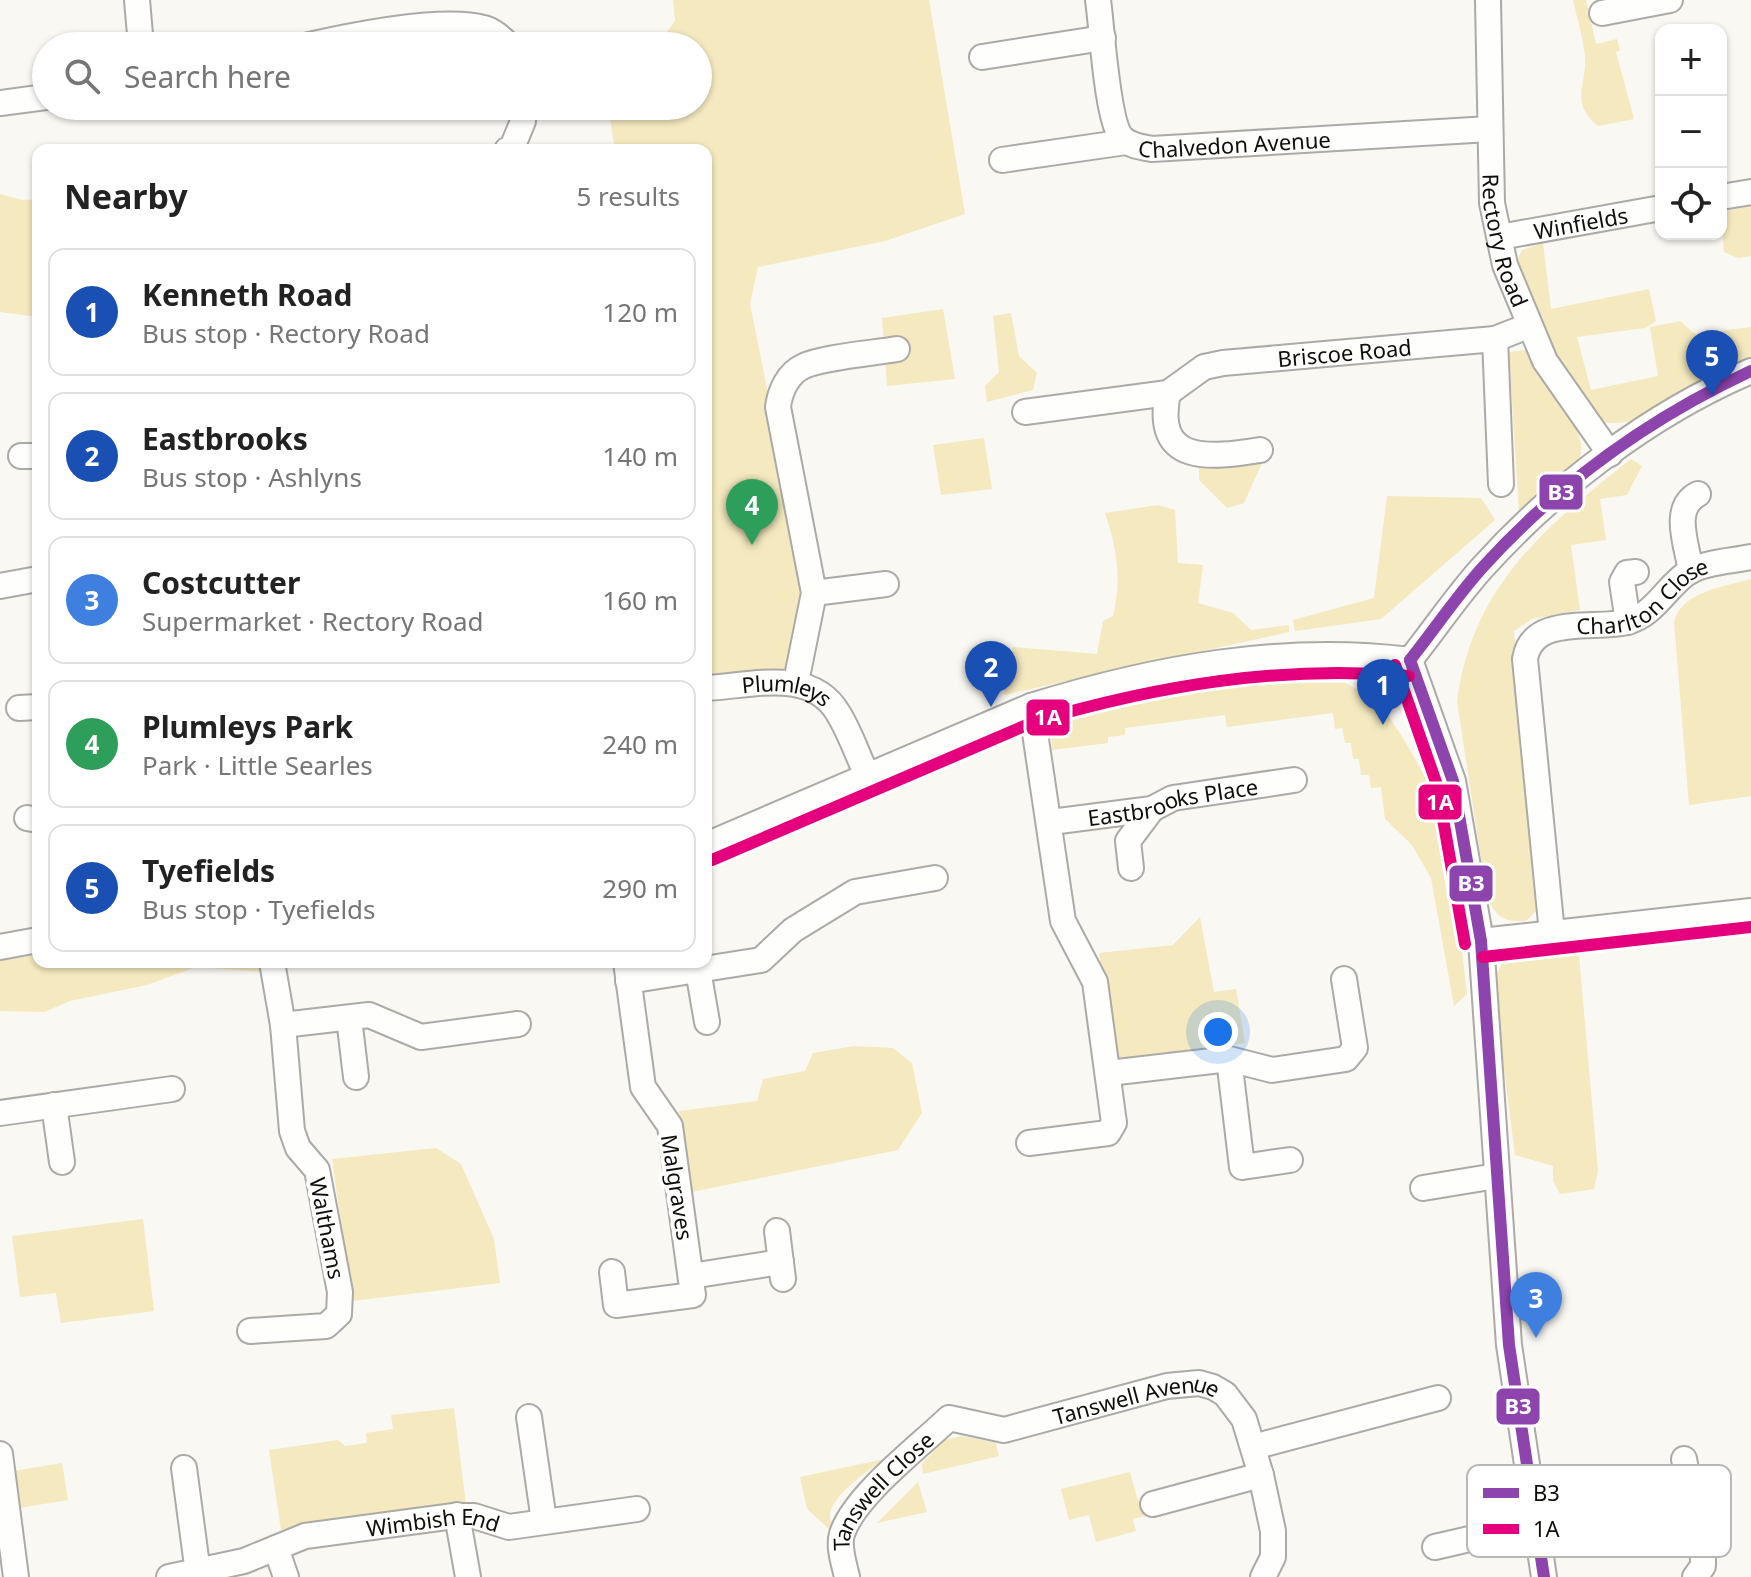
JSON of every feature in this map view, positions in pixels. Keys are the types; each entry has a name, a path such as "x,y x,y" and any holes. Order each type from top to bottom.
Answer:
{"street":[{"path":"137,0 140,32"},
{"name":"Chalvedon Avenue","path":"1098,0 1112,116 1126,142 1152,149 1490,129"},
{"name":"Rectory Road","path":"1488,0 1492,203 1505,265 1528,326 1553,374 1610,454"},
{"path":"1602,13 1670,0"},
{"path":"377,32 458,27 483,28 489,32"},
{"path":"982,57 1103,38"},
{"path":"0,103 32,99"},
{"path":"514,144 523,120"},
{"path":"1002,160 1126,142"},
{"path":"1727,196 1751,192"},
{"name":"Winfields","path":"1500,237 1655,209"},
{"name":"Briscoe Road","path":"1025,412 1168,393 1204,367 1223,363 1495,339 1528,326"},
{"name":"Rectory Road","path":"1495,339 1501,484"},
{"path":"796,682 814,593 778,407 780,396 784,384 804,366 897,349"},
{"path":"1410,660 1481,569 1570,484 1661,419 1751,371"},
{"path":"1168,393 1164,415 1169,436 1183,450 1213,458 1260,450"},
{"path":"1691,571 1682,511 1687,500 1698,494"},
{"name":"Charlton Close","path":"1552,933 1525,659 1527,648 1535,638 1551,630 1628,622 1645,614 1691,571 1751,557"},
{"path":"1628,622 1622,582 1627,573 1636,572"},
{"path":"0,586 32,580"},
{"path":"814,593 886,584"},
{"path":"712,842 1031,706 1116,682 1184,667 1247,659 1372,655 1410,660"},
{"path":"1410,660 1453,781 1481,941 1509,1345 1526,1465"},
{"name":"Plumleys","path":"712,688 796,682 829,700 867,775"},
{"path":"1029,1143 1108,1133 1113,1129 1109,1073 1092,973 1063,921 1051,822 1031,706"},
{"name":"Eastbrooks Place","path":"1051,822 1152,809 1173,798 1294,780"},
{"path":"1131,868 1128,841 1152,809"},
{"path":"712,968 761,960 793,930 855,892 935,878"},
{"path":"1481,941 1751,911"},
{"path":"0,947 32,941"},
{"name":"Walthams","path":"250,1331 326,1326 339,1314 340,1292 317,1170 298,1148 292,1131 283,1025 273,968"},
{"path":"627,972 711,968"},
{"path":"698,970 707,1022"},
{"name":"Malgraves","path":"627,972 643,1087 670,1126 691,1276"},
{"path":"1109,1073 1229,1059 1272,1070 1346,1059 1355,1048 1344,979"},
{"path":"283,1025 369,1015 421,1037 518,1024"},
{"path":"349,1018 356,1077"},
{"path":"1229,1059 1242,1167 1290,1160"},
{"path":"0,1113 172,1089"},
{"path":"54,1105 62,1162"},
{"path":"1423,1188 1496,1176"},
{"path":"612,1272 616,1305 693,1295 691,1276 782,1270 777,1231"},
{"name":"Tanswell Avenue","path":"949,1418 1004,1430 1167,1386 1199,1383 1225,1394 1236,1406 1253,1447 1273,1531 1273,1557 1263,1577"},
{"path":"1253,1447 1438,1398"},
{"path":"529,1417 544,1521"},
{"name":"Tanswell Close","path":"847,1577 840,1544 849,1520 866,1498 949,1418"},
{"path":"0,1454 9,1565"},
{"path":"1684,1459 1685,1465"},
{"path":"184,1468 198,1573"},
{"path":"1153,1504 1261,1475"},
{"name":"Wimbish End","path":"169,1577 244,1561 305,1536 457,1515 474,1516 505,1527 637,1509"},
{"path":"457,1515 468,1577"},
{"path":"1435,1547 1467,1540"},
{"path":"276,1548 286,1577"},
{"path":"1540,1557 1544,1577"},
{"path":"1695,1577 1701,1571 1703,1557"}],"shaded area":[{"path":"673,0 929,0 965,214 885,241 758,267 750,304 809,598 794,677 712,678 712,144 614,144 610,120 712,120 712,32 667,32 675,21"},
{"path":"1573,0 1586,0 1596,44 1617,39 1620,50 1616,52 1634,119 1598,126 1584,109 1581,93 1585,56"},
{"path":"0,194 32,199 32,316 0,312"},
{"path":"1751,206 1751,256 1738,258 1724,252 1727,211"},
{"path":"1543,243 1551,309 1649,289 1656,321 1645,328 1577,337 1591,390 1658,376 1650,327 1680,321 1695,334 1751,327 1751,360 1658,411 1620,423 1604,422 1560,368 1515,265 1522,250"},
{"path":"943,309 955,379 887,386 882,318"},
{"path":"1011,313 1019,356 1037,373 1033,390 987,402 985,386 999,372 993,316"},
{"path":"1525,350 1574,422 1581,452 1570,471 1519,514 1509,352"},
{"path":"984,438 992,489 941,495 933,445"},
{"path":"1266,454 1244,503 1227,508 1199,480 1199,463"},
{"path":"1631,459 1642,466 1627,495 1600,499 1606,540 1571,545 1580,610 1532,619 1514,631 1537,910 1526,921 1512,921 1497,913 1487,897 1457,702 1465,661 1478,625 1517,562 1570,509"},
{"path":"1387,496 1481,498 1495,520 1381,619 1295,631 1293,620 1374,598"},
{"path":"1158,505 1175,510 1178,563 1203,565 1198,603 1233,613 1251,630 1289,625 1289,632 1004,695 1013,647 1097,654 1103,621 1113,616 1118,577 1113,539 1105,513"},
{"path":"1751,579 1751,796 1689,805 1674,622 1678,612 1695,597"},
{"path":"1289,682 1345,683 1377,699 1436,796 1450,847 1467,994 1454,1006 1431,878 1412,845 1385,819 1381,787 1371,788 1369,775 1361,775 1359,759 1353,759 1351,743 1345,743 1342,728 1335,729 1333,713 1227,727 1225,715 1125,728 1125,735 1108,737 1108,743 1052,750 1051,725 1105,701 1166,688"},
{"path":"1200,917 1214,992 1236,989 1245,1043 1117,1061 1099,953 1173,945"},
{"path":"1578,944 1598,1171 1594,1189 1560,1194 1553,1181 1553,1166 1515,1155 1493,983 1506,954"},
{"path":"32,956 32,968 193,968 147,985 70,1001 44,1012 0,1011 0,960"},
{"path":"210,968 265,968 266,972"},
{"path":"854,1046 893,1048 912,1063 922,1113 898,1150 692,1192 679,1111 757,1101 763,1079 805,1071 813,1053"},
{"path":"436,1148 461,1164 494,1239 500,1283 352,1301 332,1159"},
{"path":"143,1219 154,1311 61,1323 56,1293 20,1297 12,1236"},
{"path":"454,1408 466,1505 281,1530 269,1450 338,1440 345,1446 367,1443 366,1433 393,1429 391,1415"},
{"path":"962,1436 996,1443 999,1456 923,1474 922,1464 944,1440"},
{"path":"884,1459 838,1498 832,1508 830,1517 833,1525 830,1530 807,1509 800,1477"},
{"path":"62,1463 68,1500 19,1508 13,1471"},
{"path":"1130,1472 1138,1501 1146,1504 1149,1515 1133,1519 1136,1531 1096,1542 1089,1515 1069,1520 1061,1489"},
{"path":"918,1482 927,1512 877,1523"}],"transit line":[{"name":"B3","path":"1410,660 1482,568 1573,481 1676,410 1751,371"},
{"name":"B3","path":"1410,660 1453,781 1481,941 1509,1345 1527,1465"},
{"name":"1A","path":"1395,665 1437,785 1465,944"},
{"name":"1A","path":"712,860 1036,721 1082,708 1174,688 1267,676 1314,673 1409,676"},
{"name":"1A","path":"1483,957 1751,927"},
{"name":"B3","path":"1541,1557 1544,1577"}],"place":[{"name":"Tyefields","path":"1712,396"},
{"name":"Plumleys Park","path":"752,545"},
{"name":"Eastbrooks","path":"991,707"},
{"name":"Kenneth Road","path":"1383,725"},
{"name":"Costcutter","path":"1536,1338"}]}
